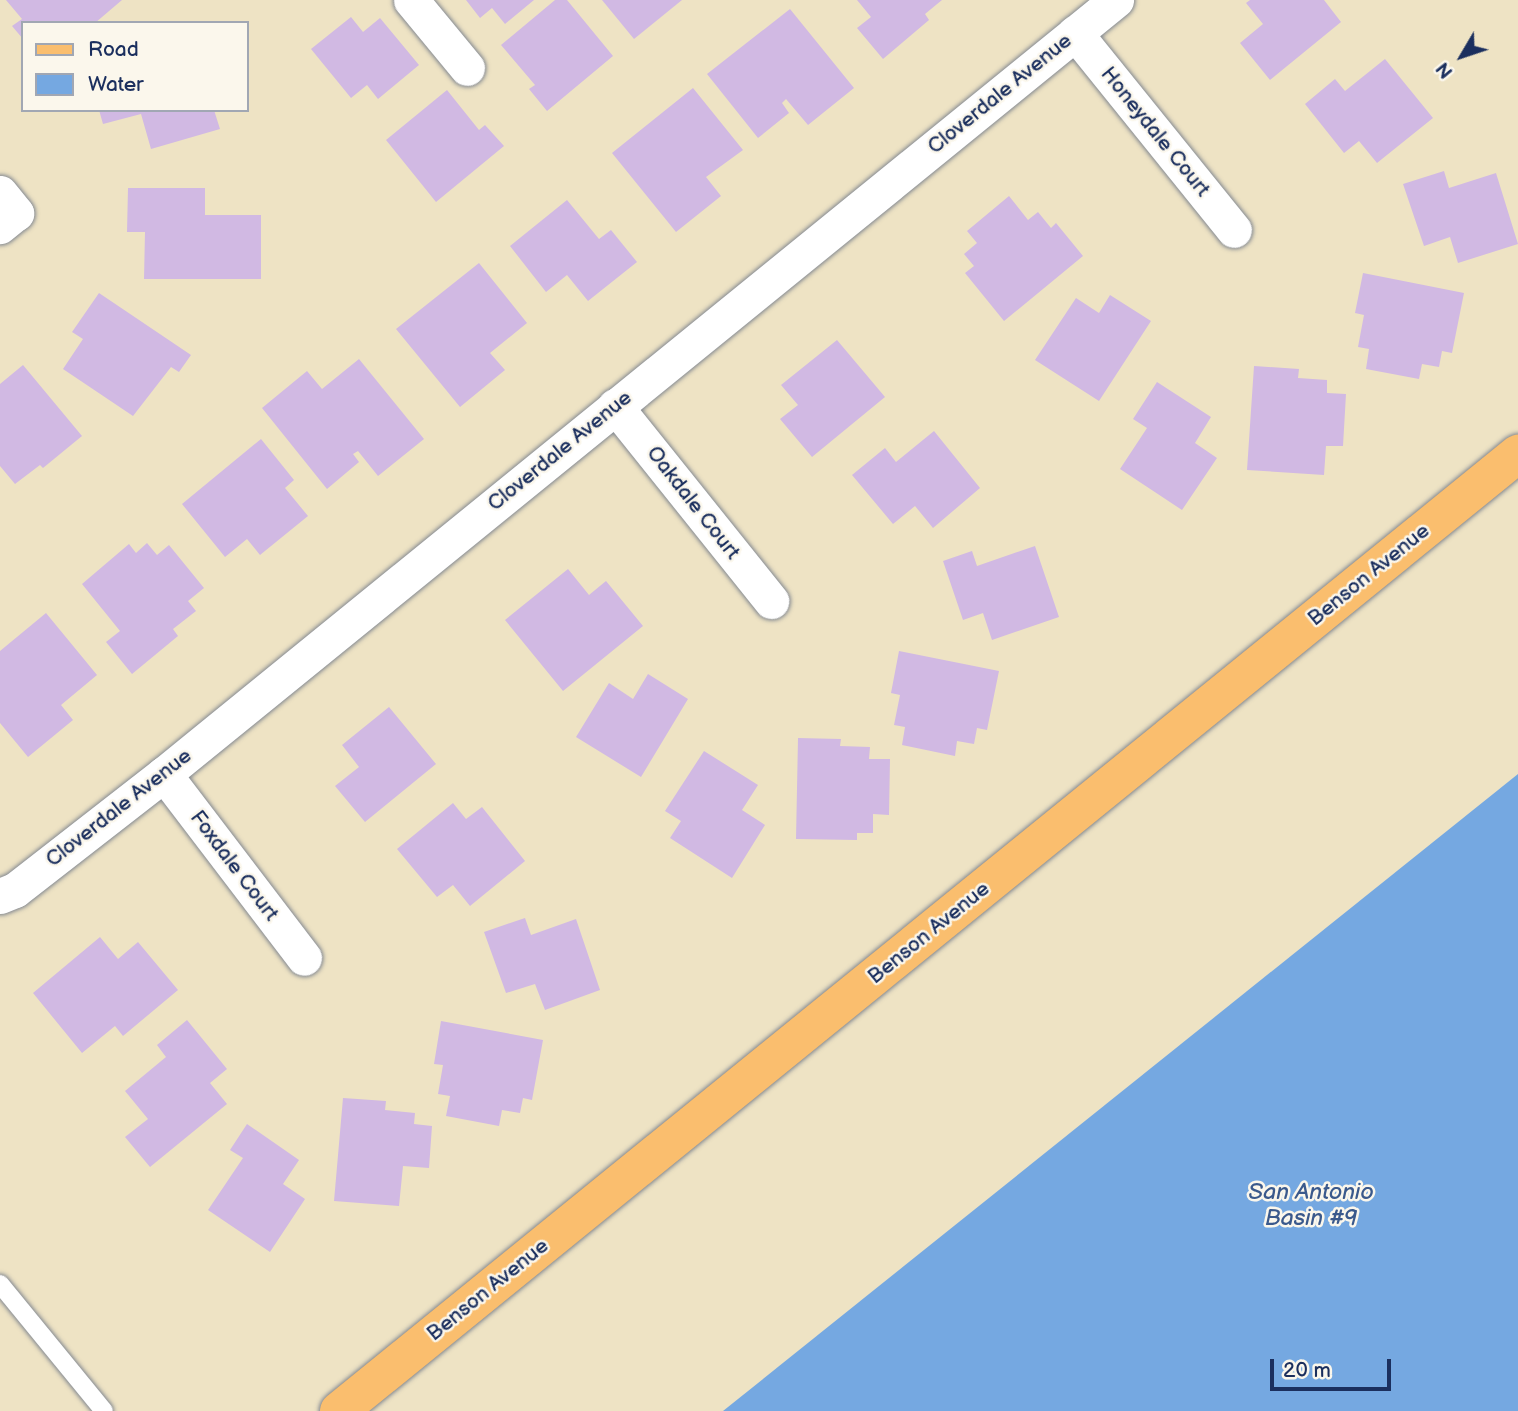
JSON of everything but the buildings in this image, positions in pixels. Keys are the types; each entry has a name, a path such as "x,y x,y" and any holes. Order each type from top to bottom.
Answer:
{"main road":[{"name":"Benson Avenue","path":"339,1411 1518,454"}],"street":[{"path":"411,0 467,68"},
{"name":"Cloverdale Avenue","path":"0,896 15,890 164,774 1116,0"},
{"name":"Honeydale Court","path":"1075,33 1234,230"},
{"name":"Oakdale Court","path":"615,406 771,601"},
{"name":"Foxdale Court","path":"164,774 304,958"}],"lane":[{"path":"0,1284 104,1411"}],"water":[{"name":"San Antonio Basin #9","path":"1518,774 1518,1411 723,1411"}]}
